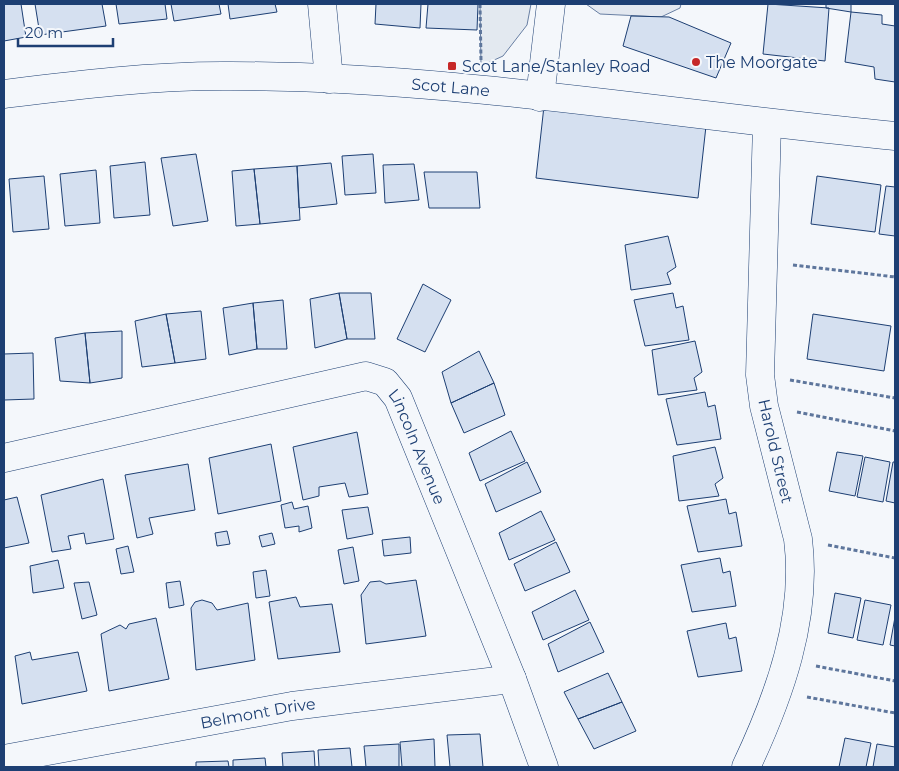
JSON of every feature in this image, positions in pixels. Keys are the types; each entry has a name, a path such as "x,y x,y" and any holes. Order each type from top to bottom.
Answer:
{"street":[{"path":"322,4 329,79"},
{"path":"540,96 551,4"},
{"name":"Scot Lane","path":"4,94 118,80 223,76 329,79 540,96 767,124 895,136"},
{"name":"Harold Street","path":"746,767 759,739 788,661 796,618 801,561 798,539 764,406 760,375 767,124"},
{"name":"Lincoln Avenue","path":"4,458 366,376 385,382 398,398 512,679 544,767"},
{"name":"Belmont Drive","path":"4,759 292,706 512,679"}],"path":[{"path":"480,4 482,91"},
{"path":"762,262 895,277"},
{"path":"760,375 895,398"},
{"path":"764,406 895,431"},
{"path":"798,539 895,558"},
{"path":"788,661 895,681"},
{"path":"776,691 895,713"}],"shaded area":[{"path":"480,4 531,4 527,25 503,56 481,66"},
{"path":"586,4 681,4 680,8 661,17 600,14"}],"building":[{"path":"4,4 21,4 26,37 4,41"},
{"path":"35,4 102,4 106,26 40,35"},
{"path":"116,4 165,4 167,19 119,24"},
{"path":"171,4 219,4 221,14 174,21"},
{"path":"228,4 275,4 277,12 230,19"},
{"path":"376,4 421,4 420,28 375,24"},
{"path":"428,4 478,4 477,30 426,28"},
{"path":"768,4 829,8 825,61 763,54"},
{"path":"826,4 851,4 851,12 826,8"},
{"path":"851,12 882,15 882,24 895,26 895,82 875,79 874,67 845,62"},
{"name":"The Moorgate","path":"631,16 669,17 731,43 716,78 623,46"},
{"path":"544,106 706,126 698,198 536,178"},
{"path":"196,154 208,221 173,226 161,158"},
{"path":"373,154 376,193 345,195 342,156"},
{"path":"145,162 150,215 114,218 110,166"},
{"path":"331,163 337,204 299,208 297,166"},
{"path":"414,164 419,200 385,203 383,165"},
{"path":"297,166 300,220 260,224 254,169"},
{"path":"254,169 260,224 236,226 232,171"},
{"path":"96,170 100,223 65,226 60,174"},
{"path":"424,172 477,172 480,208 429,208"},
{"path":"44,176 49,229 13,232 9,179"},
{"path":"817,176 881,185 875,232 811,224"},
{"path":"886,186 895,187 895,236 879,234"},
{"path":"668,236 676,267 667,273 671,284 631,290 625,245"},
{"path":"423,284 451,300 425,352 397,339"},
{"path":"339,293 347,339 315,348 310,299"},
{"path":"339,293 371,293 375,339 347,339"},
{"path":"673,293 676,308 683,306 689,340 645,346 634,300"},
{"path":"283,300 287,349 257,349 253,303"},
{"path":"253,303 257,349 229,355 223,308"},
{"path":"201,311 206,359 175,363 166,314"},
{"path":"166,314 175,363 142,367 135,321"},
{"path":"813,314 891,326 884,371 807,359"},
{"path":"122,331 122,378 90,383 85,333"},
{"path":"85,333 90,383 60,381 55,338"},
{"path":"695,341 702,372 694,378 697,390 658,395 652,350"},
{"path":"479,351 494,383 451,403 442,372"},
{"path":"33,353 34,399 4,400 4,354"},
{"path":"494,383 505,415 464,433 451,403"},
{"path":"705,392 708,407 715,405 721,439 677,445 666,399"},
{"path":"511,431 525,461 480,481 469,453"},
{"path":"357,432 368,494 349,497 345,483 319,487 319,496 303,500 293,447"},
{"path":"271,444 281,501 218,514 209,458"},
{"path":"715,447 723,478 715,484 719,496 679,501 673,456"},
{"path":"837,452 863,456 855,496 829,491"},
{"path":"865,457 890,462 883,502 857,497"},
{"path":"527,462 541,492 496,512 485,484"},
{"path":"893,462 895,462 895,503 886,501"},
{"path":"188,464 195,510 149,518 153,534 137,538 125,475"},
{"path":"103,479 114,539 86,544 84,533 68,536 71,549 52,552 41,495"},
{"path":"17,497 29,543 4,548 4,500"},
{"path":"726,499 729,514 736,512 742,546 698,552 687,506"},
{"path":"292,502 294,509 308,506 312,528 299,532 299,526 285,528 281,505"},
{"path":"368,507 373,534 347,539 342,510"},
{"path":"541,511 555,540 509,560 499,533"},
{"path":"227,531 230,544 217,546 215,533"},
{"path":"272,533 275,544 262,547 259,536"},
{"path":"410,537 411,553 384,556 382,540"},
{"path":"556,542 570,572 525,591 514,564"},
{"path":"128,546 134,572 121,574 116,549"},
{"path":"353,547 359,581 344,584 338,550"},
{"path":"720,558 723,573 730,571 736,606 692,612 681,565"},
{"path":"58,560 64,588 33,593 30,566"},
{"path":"266,570 270,596 256,598 253,572"},
{"path":"416,580 426,636 366,644 361,595 370,582 380,581 386,584"},
{"path":"180,581 184,605 169,608 166,583"},
{"path":"89,582 97,615 82,619 74,583"},
{"path":"575,590 589,620 543,640 532,612"},
{"path":"835,593 861,598 853,638 828,633"},
{"path":"296,597 300,607 332,604 340,652 278,659 269,602"},
{"path":"202,600 212,603 217,610 248,603 255,660 196,670 191,608 195,602"},
{"path":"865,600 891,605 883,645 857,640"},
{"path":"895,617 895,646 890,645"},
{"path":"156,618 169,679 109,691 101,634 120,625 126,629 129,624"},
{"path":"590,622 604,652 558,672 548,644"},
{"path":"726,623 729,639 736,637 742,671 698,677 687,631"},
{"path":"30,652 32,660 78,652 87,691 22,704 15,656"},
{"path":"608,673 622,702 578,719 564,692"},
{"path":"622,702 636,731 594,749 578,719"},
{"path":"480,734 483,767 450,767 447,735"},
{"path":"845,738 871,743 866,767 839,767"},
{"path":"434,739 435,767 402,767 400,742"},
{"path":"399,744 399,767 366,767 364,746"},
{"path":"877,744 895,747 895,767 873,767"},
{"path":"350,748 352,767 319,767 318,750"},
{"path":"314,751 315,767 283,767 282,753"},
{"path":"265,758 266,767 233,767 233,760"},
{"path":"228,761 229,767 196,767 196,762"}],"place":[{"name":"The Moorgate","path":"696,62"},
{"name":"Scot Lane/Stanley Road","path":"452,66"}]}
